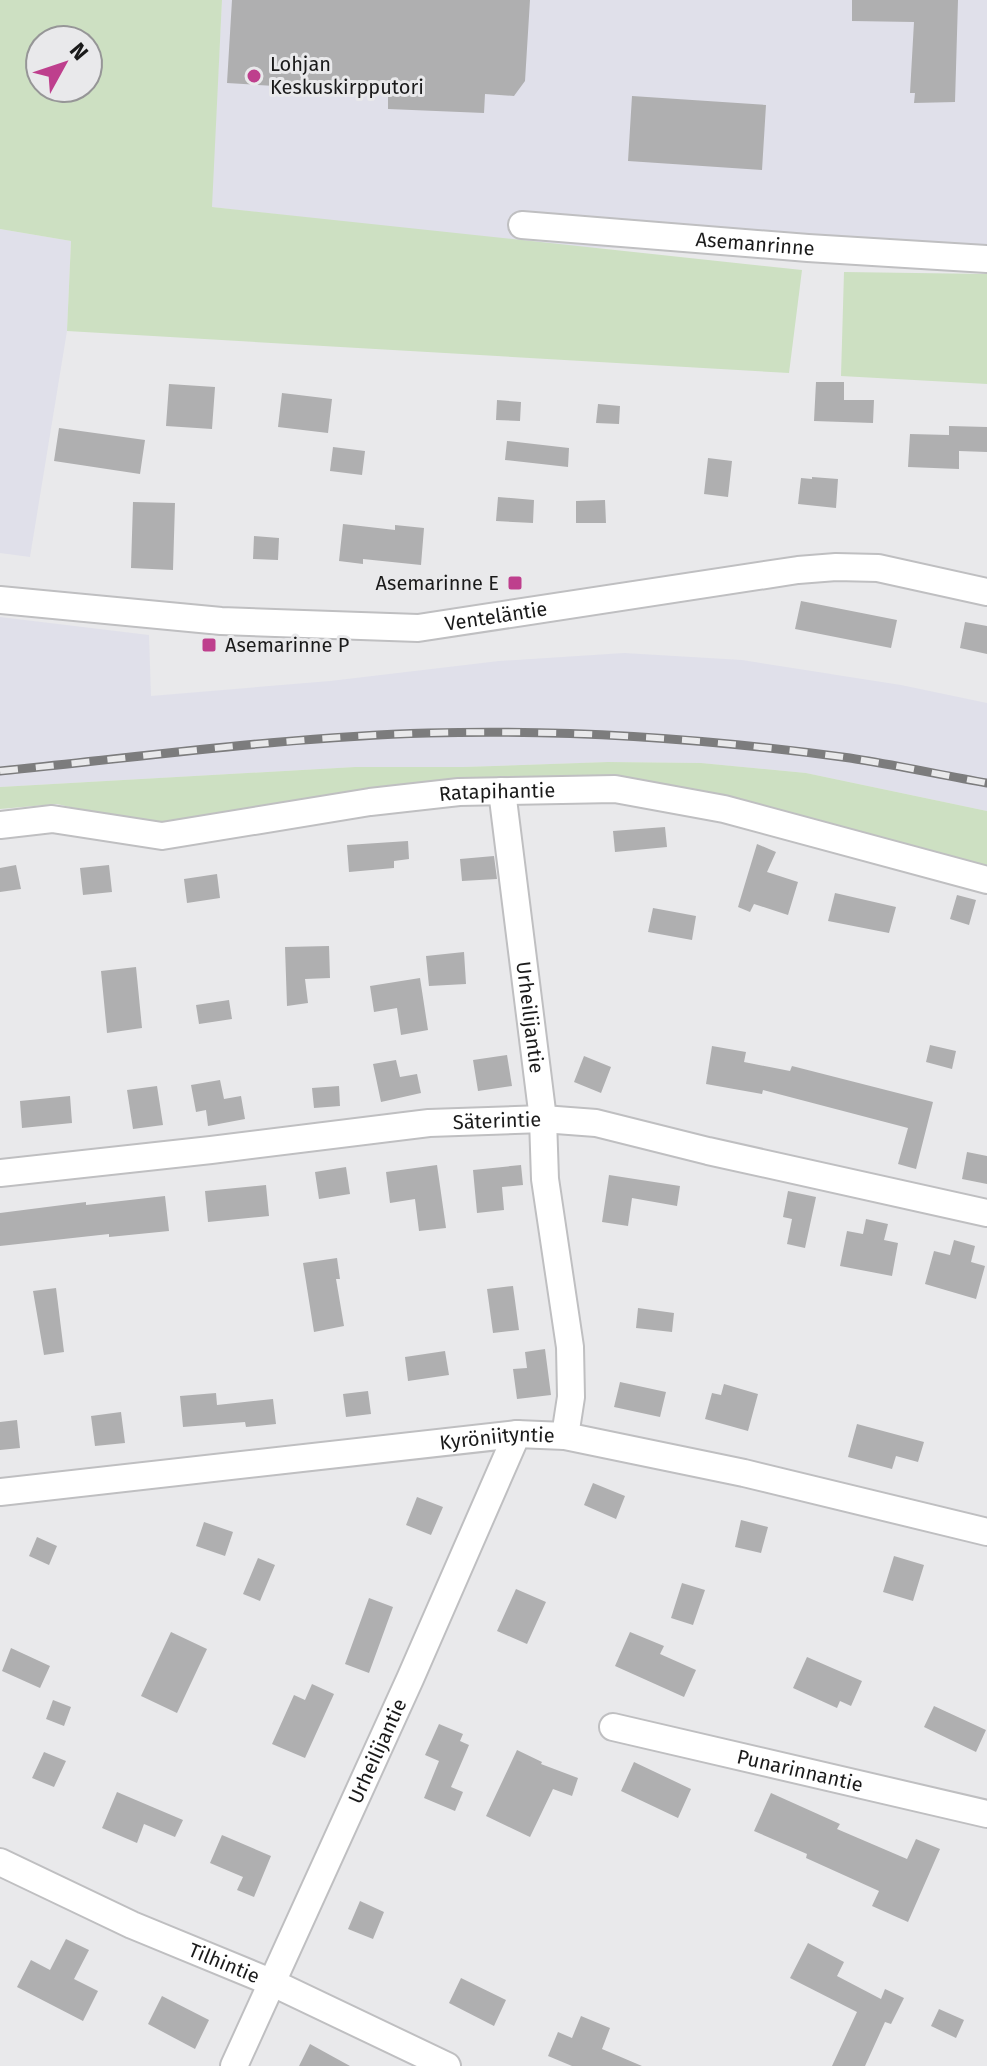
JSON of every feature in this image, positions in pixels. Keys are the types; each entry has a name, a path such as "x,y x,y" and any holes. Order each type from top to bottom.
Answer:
{"street":[{"name":"Asemanrinne","path":"522,225 827,250 987,259"},
{"name":"Venteläntie","path":"0,600 221,621 418,628 798,570 836,567 878,568 987,592"},
{"name":"Ratapihantie","path":"0,825 52,819 162,836 370,802 459,792 615,789 724,809 987,880"},
{"name":"Urheilijantie","path":"502,791 543,1119 545,1179 570,1347 571,1397 565,1436"},
{"name":"Säterintie","path":"0,1173 429,1123 543,1119 596,1123 987,1213"},
{"name":"Urheilijantie","path":"234,2066 410,1679 517,1434"},
{"name":"Kyröniityntie","path":"0,1492 517,1434 565,1436 744,1473 987,1532"},
{"name":"Punarinnantie","path":"613,1727 987,1814"},
{"name":"Tilhintie","path":"0,1862 132,1925 273,1983 447,2066"}],"shaded area":[{"path":"222,0 987,0 987,245 573,248 211,207"},
{"path":"0,229 71,241 67,331 30,557 0,553"},
{"path":"0,617 149,635 151,696 330,681 499,661 624,653 742,660 901,685 987,703 987,811 806,773 700,763 355,767 0,787"}],"green space":[{"path":"0,0 222,0 212,207 802,270 789,373 67,331 71,241 0,229"},
{"path":"844,272 987,274 987,384 841,376"},
{"path":"701,763 806,773 987,811 987,865 723,797 424,785 274,803 179,823 141,824 57,804 0,809 0,787 355,767"}],"building":[{"path":"232,0 530,0 525,81 514,96 485,94 484,113 388,109 388,93 227,83"},
{"path":"852,0 958,0 955,102 914,103 915,93 910,93 914,22 852,21"},
{"path":"632,96 766,105 762,170 628,161"},
{"path":"816,382 844,382 844,400 874,400 873,423 814,421"},
{"path":"169,384 215,387 212,429 166,426"},
{"path":"282,393 332,399 328,433 278,427"},
{"path":"497,400 521,402 520,421 496,420"},
{"path":"598,404 620,406 619,424 596,423"},
{"path":"949,426 987,427 987,452 959,451 959,469 908,467 910,434 949,435"},
{"path":"59,428 145,440 140,474 54,461"},
{"path":"507,441 569,448 568,467 505,460"},
{"path":"333,447 365,451 362,475 330,471"},
{"path":"708,458 732,461 728,497 704,494"},
{"path":"801,478 838,479 836,508 798,504"},
{"path":"498,497 534,500 533,523 496,521"},
{"path":"605,500 606,523 576,523 576,501"},
{"path":"133,502 175,503 173,570 131,568"},
{"path":"343,524 395,530 395,525 424,528 421,565 363,559 363,564 339,561"},
{"path":"254,536 279,538 278,560 253,559"},
{"path":"801,601 897,620 891,648 795,629"},
{"path":"965,622 987,626 987,654 960,648"},
{"path":"665,827 667,847 615,852 613,831"},
{"path":"408,841 409,859 394,861 394,868 349,872 347,845"},
{"path":"757,844 776,852 767,872 798,882 788,915 754,904 750,912 738,907"},
{"path":"494,856 497,879 462,881 460,859"},
{"path":"16,865 21,889 0,892 0,868"},
{"path":"109,865 112,892 83,895 80,868"},
{"path":"217,874 220,898 187,903 184,879"},
{"path":"835,893 896,907 889,933 828,921"},
{"path":"957,895 976,900 969,925 950,919"},
{"path":"653,908 696,916 692,940 648,932"},
{"path":"329,946 330,978 305,979 308,1003 287,1006 285,947"},
{"path":"464,952 466,984 429,986 426,956"},
{"path":"136,967 142,1028 107,1033 101,971"},
{"path":"420,978 428,1030 401,1035 397,1008 374,1012 370,986"},
{"path":"229,1000 232,1019 199,1024 196,1005"},
{"path":"930,1045 956,1051 952,1069 926,1062"},
{"path":"712,1046 746,1052 744,1062 790,1071 792,1066 933,1102 916,1169 898,1164 908,1128 763,1090 762,1094 706,1084"},
{"path":"507,1055 512,1086 478,1091 473,1060"},
{"path":"584,1056 611,1067 601,1093 574,1082"},
{"path":"396,1060 400,1077 417,1074 421,1093 381,1102 373,1064"},
{"path":"220,1080 224,1099 241,1096 245,1119 208,1126 206,1110 196,1112 191,1085"},
{"path":"157,1086 163,1125 133,1129 127,1090"},
{"path":"339,1086 340,1106 314,1108 312,1088"},
{"path":"70,1096 72,1123 22,1128 20,1101"},
{"path":"967,1152 987,1156 987,1184 962,1179"},
{"path":"437,1165 446,1228 419,1231 415,1199 390,1203 386,1172"},
{"path":"521,1165 523,1185 502,1187 504,1210 477,1213 473,1170"},
{"path":"346,1167 350,1194 319,1199 315,1172"},
{"path":"609,1175 680,1186 677,1206 632,1198 628,1226 602,1222"},
{"path":"266,1185 269,1216 208,1222 205,1191"},
{"path":"788,1191 816,1197 805,1248 787,1244 792,1219 783,1217"},
{"path":"165,1196 169,1231 0,1246 0,1213"},
{"path":"866,1219 888,1224 884,1240 898,1243 892,1276 840,1266 847,1231 863,1234"},
{"path":"954,1240 975,1246 971,1262 985,1266 976,1299 925,1284 934,1251 950,1255"},
{"path":"337,1258 340,1279 336,1279 344,1326 314,1332 303,1263"},
{"path":"513,1286 519,1330 493,1333 487,1289"},
{"path":"56,1288 64,1352 44,1355 33,1291"},
{"path":"638,1308 674,1313 672,1332 636,1328"},
{"path":"545,1349 551,1395 517,1399 513,1369 527,1368 525,1352"},
{"path":"445,1351 449,1375 408,1381 405,1357"},
{"path":"620,1382 666,1392 660,1417 614,1407"},
{"path":"724,1384 758,1394 748,1431 705,1419 712,1393 721,1395"},
{"path":"368,1391 371,1414 346,1417 343,1394"},
{"path":"216,1393 217,1405 273,1399 276,1424 246,1427 245,1422 183,1427 180,1396"},
{"path":"121,1412 125,1443 95,1446 91,1416"},
{"path":"17,1420 20,1448 0,1450 0,1422"},
{"path":"857,1424 924,1442 918,1462 896,1456 892,1469 848,1457"},
{"path":"593,1483 625,1496 616,1519 584,1505"},
{"path":"417,1497 443,1507 431,1535 406,1525"},
{"path":"741,1520 768,1527 761,1553 735,1547"},
{"path":"204,1522 233,1532 225,1556 196,1546"},
{"path":"37,1537 57,1546 49,1565 29,1556"},
{"path":"894,1556 924,1565 913,1601 883,1592"},
{"path":"258,1558 275,1565 260,1601 243,1594"},
{"path":"682,1583 705,1590 693,1625 671,1618"},
{"path":"516,1589 546,1602 527,1644 497,1631"},
{"path":"369,1598 393,1607 369,1673 345,1664"},
{"path":"171,1632 207,1649 177,1713 141,1696"},
{"path":"630,1632 664,1646 660,1654 696,1670 684,1697 615,1666"},
{"path":"11,1648 50,1666 40,1688 2,1671"},
{"path":"807,1657 862,1681 851,1706 840,1701 837,1708 793,1688"},
{"path":"312,1684 334,1694 305,1758 272,1744 294,1695 305,1700"},
{"path":"53,1700 71,1707 64,1726 46,1719"},
{"path":"934,1706 986,1730 976,1752 924,1727"},
{"path":"439,1724 463,1734 460,1741 469,1745 451,1787 463,1792 455,1811 424,1798 439,1761 425,1755"},
{"path":"517,1750 541,1764 578,1778 572,1796 553,1789 530,1837 486,1816"},
{"path":"44,1752 66,1761 54,1787 32,1778"},
{"path":"634,1762 691,1789 678,1818 621,1791"},
{"path":"117,1792 183,1820 175,1837 144,1824 137,1843 102,1828"},
{"path":"771,1793 840,1824 837,1829 907,1859 916,1839 940,1849 908,1922 872,1906 879,1891 754,1831"},
{"path":"222,1835 271,1856 254,1897 237,1890 243,1877 210,1863"},
{"path":"360,1901 384,1912 373,1939 348,1929"},
{"path":"66,1939 89,1950 74,1979 98,1991 83,2021 17,1987 31,1960 50,1970"},
{"path":"808,1943 844,1962 837,1976 881,1999 885,1989 904,1998 891,2024 885,2022 865,2066 832,2066 857,2012 790,1978"},
{"path":"461,1978 506,2000 494,2026 449,2003"},
{"path":"162,1996 209,2020 195,2049 148,2024"},
{"path":"939,2009 964,2020 956,2038 931,2026"},
{"path":"581,2016 610,2028 602,2049 642,2066 572,2066 548,2056 558,2032 572,2038"},
{"path":"310,2044 350,2066 299,2066"}],"railway":[{"path":"0,771 321,739 481,732 640,737 798,751 987,783"}],"place":[{"name":"Lohjan Keskuskirpputori","path":"254,76"},
{"name":"Asemarinne E","path":"515,583"},
{"name":"Asemarinne P","path":"209,645"}]}
